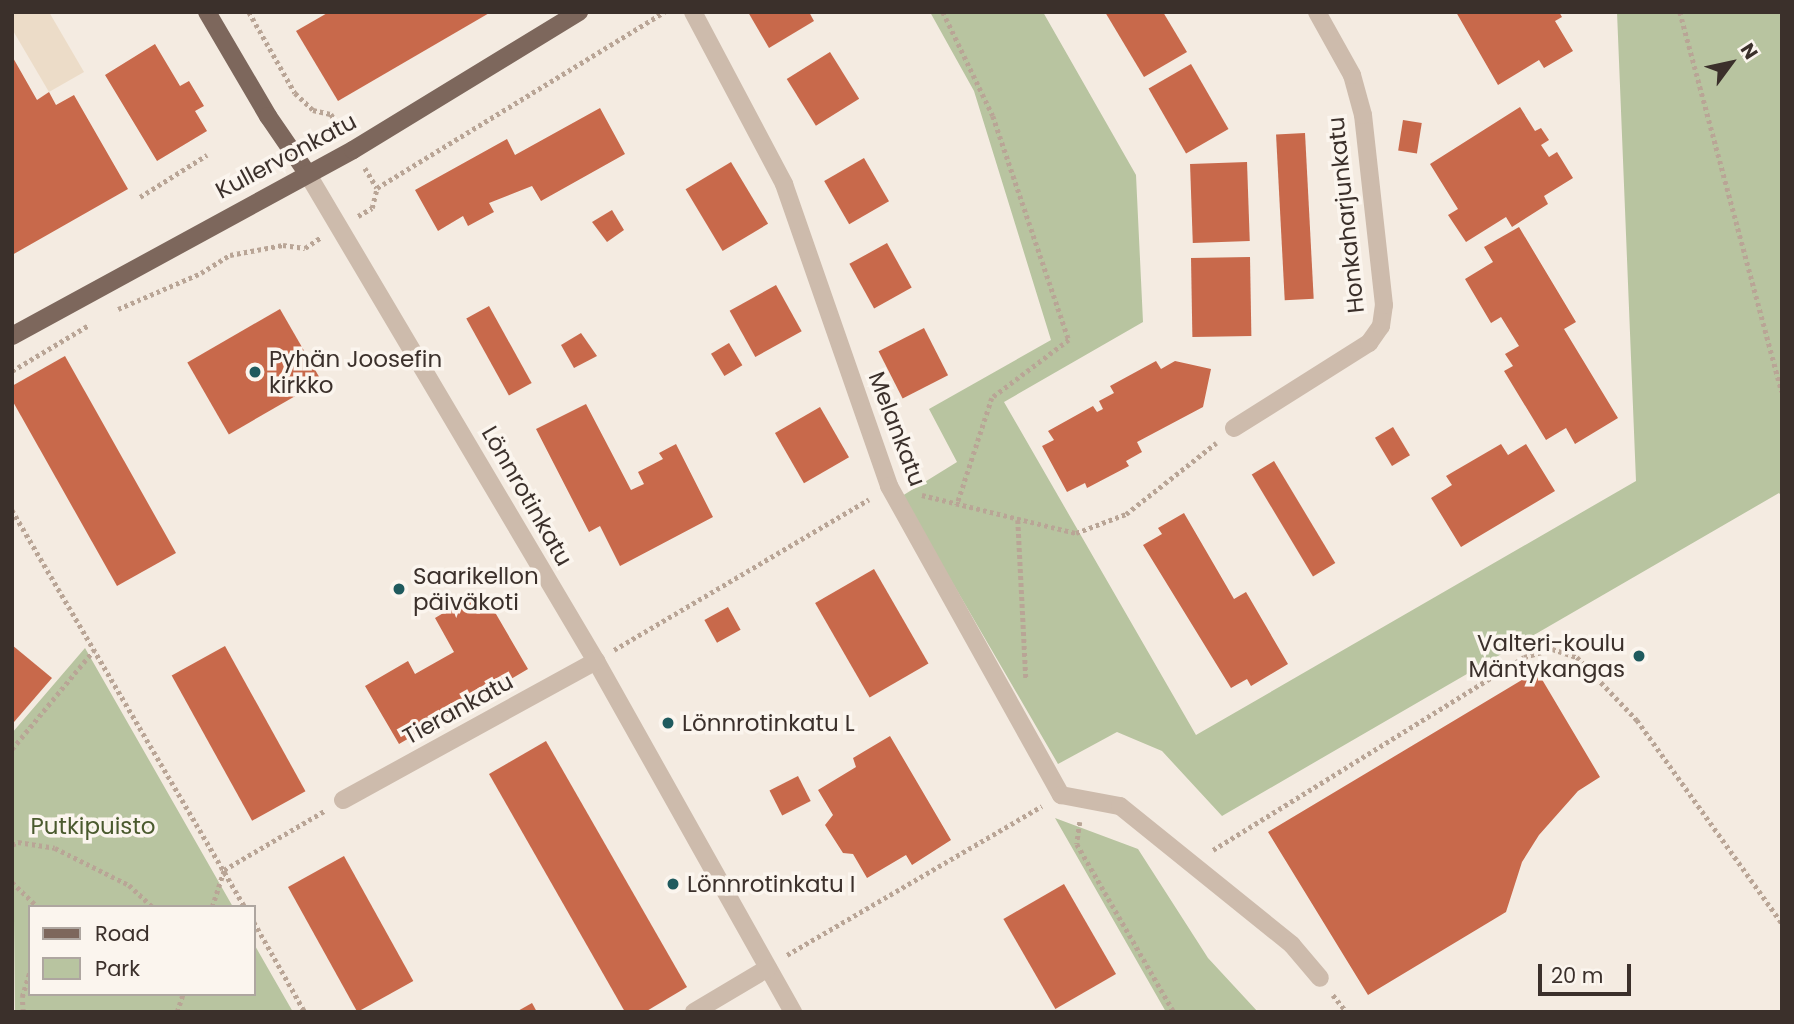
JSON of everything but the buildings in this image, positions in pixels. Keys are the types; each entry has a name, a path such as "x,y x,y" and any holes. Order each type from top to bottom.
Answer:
{"main road":[{"name":"Lönnrotinkatu","path":"208,12 268,116 307,173"},
{"name":"Kullervonkatu","path":"12,336 353,150 579,12"}],"street":[{"name":"Melankatu","path":"693,12 784,184 889,486 1061,795"},
{"name":"Honkaharjunkatu","path":"1234,428 1369,343 1381,326 1384,305 1363,115 1352,75 1317,12"},
{"name":"Lönnrotinkatu","path":"307,173 596,661 793,1012"},
{"name":"Tierankatu","path":"343,800 596,661"},
{"path":"1061,795 1120,806 1292,945 1320,978"},
{"path":"694,1012 768,968"}],"path":[{"path":"249,12 295,93 313,110 331,114 377,188"},
{"path":"107,315 230,256 283,245 305,248 372,208 377,188 664,12"},
{"path":"943,12 993,116 1069,340 992,398 957,505"},
{"path":"1681,12 1782,392"},
{"path":"140,197 207,155"},
{"path":"12,371 96,321"},
{"path":"596,661 889,486 1076,533 1126,514 1234,428"},
{"path":"12,510 244,905"},
{"path":"1018,520 1026,682"},
{"path":"1191,864 1524,657 1552,649 1577,657 1637,720 1782,923"},
{"path":"12,749 94,650"},
{"path":"768,968 1061,795"},
{"path":"1083,799 1077,844 1174,1012"},
{"path":"213,905 224,870 343,800"},
{"path":"12,835 15,843 55,848 129,885 151,905"},
{"path":"12,882 36,905"},
{"path":"256,926 305,1012"},
{"path":"23,1012 22,997 28,977"}],"green space":[{"path":"930,12 1043,12 1136,175 1143,322 1004,402 1196,735 1636,481 1617,12 1782,12 1782,497 1779,493 1222,816 1162,751 1117,732 1058,764 902,496 957,462 929,409 1051,340 974,91"},
{"name":"Putkipuisto","path":"85,648 232,905 28,905 28,996 256,996 256,947 293,1012 15,1012 12,733"},
{"path":"1055,818 1138,849 1208,958 1258,1012 1166,1012"}],"shaded area":[{"path":"12,12 49,12 84,72 49,92 12,29"}],"place":[{"name":"Pyhän Joosefin kirkko","path":"255,372"},
{"name":"Saarikellon päiväkoti","path":"399,589"},
{"name":"Valteri-koulu Mäntykangas","path":"1639,656"},
{"name":"Lönnrotinkatu L","path":"668,723"},
{"name":"Lönnrotinkatu I","path":"673,884"}]}
